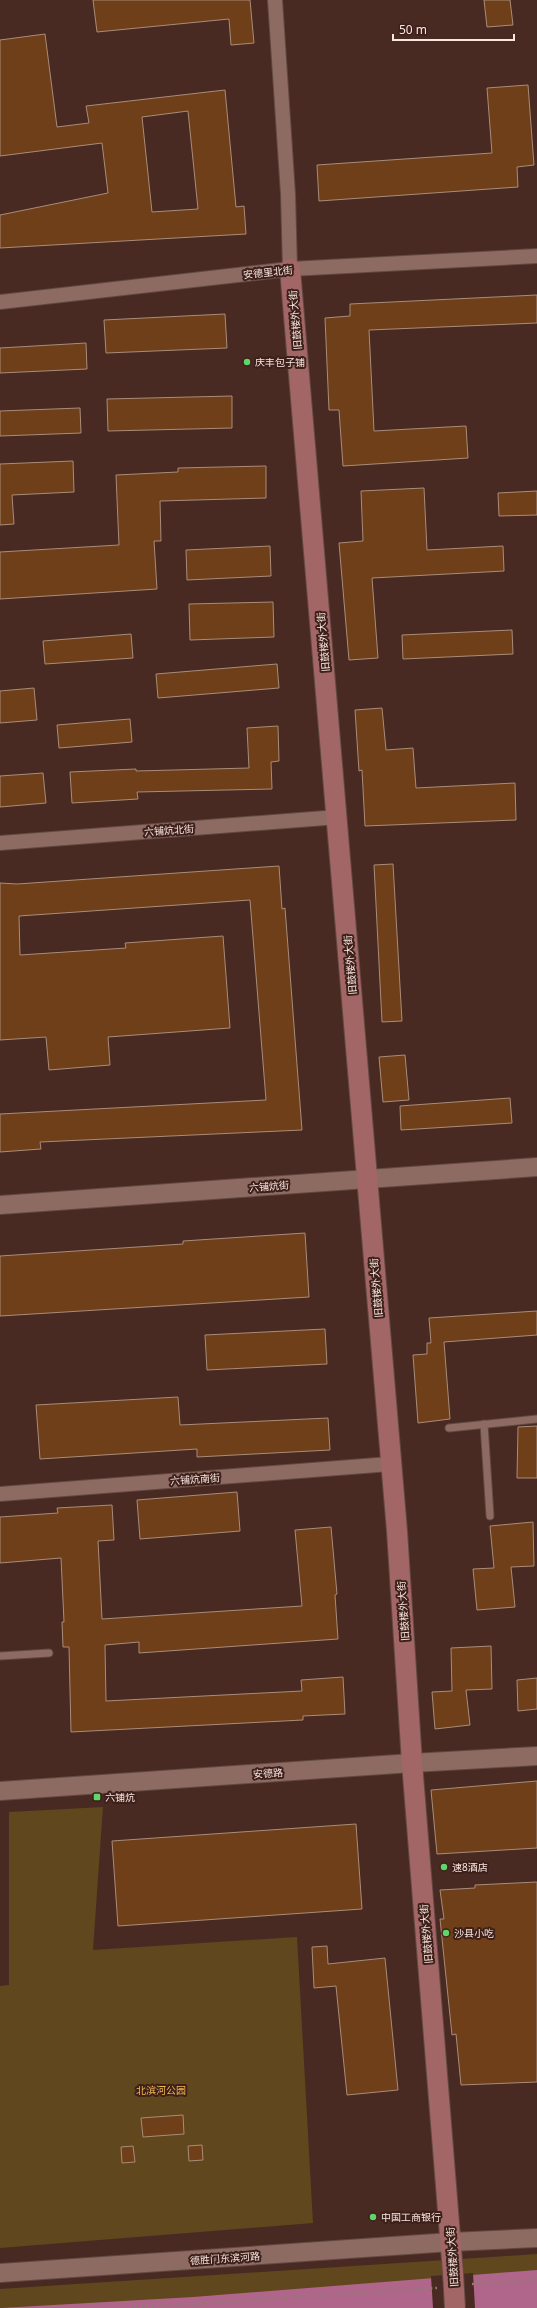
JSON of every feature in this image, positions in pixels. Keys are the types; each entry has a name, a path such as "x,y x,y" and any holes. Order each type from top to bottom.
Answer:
{"main road":[{"name":"旧鼓楼外大街","path":"290,269 338,817 390,1464 404,1615 412,1762 455,2308"}],"street":[{"path":"275,0 288,194 290,269"},
{"name":"安德里北街","path":"0,302 290,269 537,256"},
{"name":"六铺炕北街","path":"0,843 338,817"},
{"name":"六铺炕街","path":"0,1205 537,1167"},
{"name":"六铺炕南街","path":"0,1494 390,1464"},
{"name":"安德路","path":"0,1791 412,1762 537,1756"},
{"name":"德胜门东滨河路","path":"0,2273 451,2242 537,2238"}],"lane":[{"path":"449,1428 537,1419"},
{"path":"484,1424 490,1516"},
{"path":"0,1656 49,1653"}],"path":[{"path":"469,2284 537,2280"},
{"path":"132,2308 439,2288"}],"green space":[{"name":"北滨河公园","path":"103,1807 93,1950 297,1937 313,2223 0,2248 0,1986 9,1985 9,1812"},
{"path":"537,2254 537,2308 0,2308 0,2289"}],"shaded area":[{"path":"537,2270 537,2308 1,2308 193,2297"}],"pier":[{"path":"473,2273 475,2308 433,2308 431,2276"}],"building":[{"path":"93,0 250,0 254,43 231,45 229,19 97,32"},
{"path":"484,0 510,0 513,25 487,27"},
{"path":"45,34 57,127 89,123 86,106 225,90 236,207 244,206 246,234 0,248 0,215 108,193 102,143 0,156 0,40","holes":["188,111 198,209 152,212 142,117"]},
{"path":"528,85 534,165 517,167 518,187 319,201 317,165 492,153 487,88"},
{"path":"537,295 537,323 369,330 374,431 466,426 468,458 343,466 339,410 329,410 325,318 350,316 350,304"},
{"path":"225,314 227,348 106,353 104,320"},
{"path":"86,343 87,369 0,373 0,348"},
{"path":"232,396 232,428 108,431 107,399"},
{"path":"80,408 81,433 0,436 0,411"},
{"path":"73,461 74,492 12,495 14,524 0,525 0,464"},
{"path":"266,466 266,498 160,501 161,541 154,541 157,589 0,599 0,552 119,545 116,475 178,472 178,468"},
{"path":"424,488 427,550 503,546 504,571 372,578 378,658 349,660 339,543 363,541 361,491"},
{"path":"537,491 537,515 499,516 498,493"},
{"path":"270,546 271,576 187,580 186,550"},
{"path":"273,602 274,637 190,640 189,604"},
{"path":"512,630 513,654 403,659 402,635"},
{"path":"131,634 133,658 45,664 43,641"},
{"path":"277,664 279,688 158,698 156,674"},
{"path":"34,688 37,720 0,723 0,691"},
{"path":"382,708 386,750 413,748 416,788 515,783 516,820 365,826 362,770 359,771 355,710"},
{"path":"130,719 132,742 59,748 57,725"},
{"path":"278,726 279,761 271,762 272,789 137,792 138,799 72,803 70,772 136,769 136,771 249,768 247,728"},
{"path":"43,773 46,803 0,807 0,776"},
{"path":"393,864 402,1021 382,1022 374,865"},
{"path":"279,866 282,909 285,908 302,1130 40,1142 41,1149 0,1152 0,1114 266,1100 250,900 19,916 20,955 126,948 125,943 223,936 230,1028 108,1037 110,1065 49,1070 46,1037 0,1040 0,883 17,884"},
{"path":"405,1055 409,1100 383,1102 379,1057"},
{"path":"510,1098 512,1123 401,1130 400,1106"},
{"path":"305,1233 309,1297 0,1316 0,1256 183,1244 183,1241"},
{"path":"537,1311 537,1335 444,1342 450,1419 418,1423 413,1355 427,1354 427,1343 431,1343 429,1318"},
{"path":"325,1329 327,1364 207,1370 205,1335"},
{"path":"178,1397 180,1425 328,1418 330,1450 197,1457 197,1449 40,1459 36,1405"},
{"path":"537,1426 537,1478 517,1478 518,1427"},
{"path":"237,1492 240,1531 140,1539 137,1500"},
{"path":"112,1505 114,1540 98,1541 102,1619 302,1606 295,1530 331,1527 337,1594 335,1595 338,1639 139,1653 139,1642 105,1645 106,1701 302,1691 301,1680 343,1677 345,1714 303,1716 303,1720 71,1732 69,1647 63,1647 62,1622 64,1622 61,1558 0,1563 0,1517 58,1513 57,1508"},
{"path":"533,1522 534,1566 511,1567 515,1607 477,1610 473,1569 494,1568 490,1526"},
{"path":"491,1646 492,1689 466,1690 470,1725 435,1729 432,1692 452,1691 451,1648"},
{"path":"537,1678 537,1709 518,1711 517,1680"},
{"path":"537,1781 537,1848 437,1854 431,1790"},
{"path":"356,1824 362,1909 118,1926 112,1841"},
{"path":"537,1882 537,2082 461,2085 456,2034 452,2035 440,1919 444,1919 440,1890 475,1888 475,1885"},
{"path":"327,1946 328,1964 385,1958 398,2090 347,2095 336,1986 314,1988 312,1947"},
{"path":"183,2115 184,2134 143,2137 141,2118"},
{"path":"202,2145 203,2160 189,2161 188,2146"},
{"path":"133,2146 135,2162 122,2163 121,2147"}],"place":[{"name":"庆丰包子铺","path":"247,362"},
{"name":"六铺炕","path":"97,1797"},
{"name":"速8酒店","path":"444,1867"},
{"name":"沙县小吃","path":"446,1933"},
{"name":"中国工商银行","path":"373,2217"}]}
